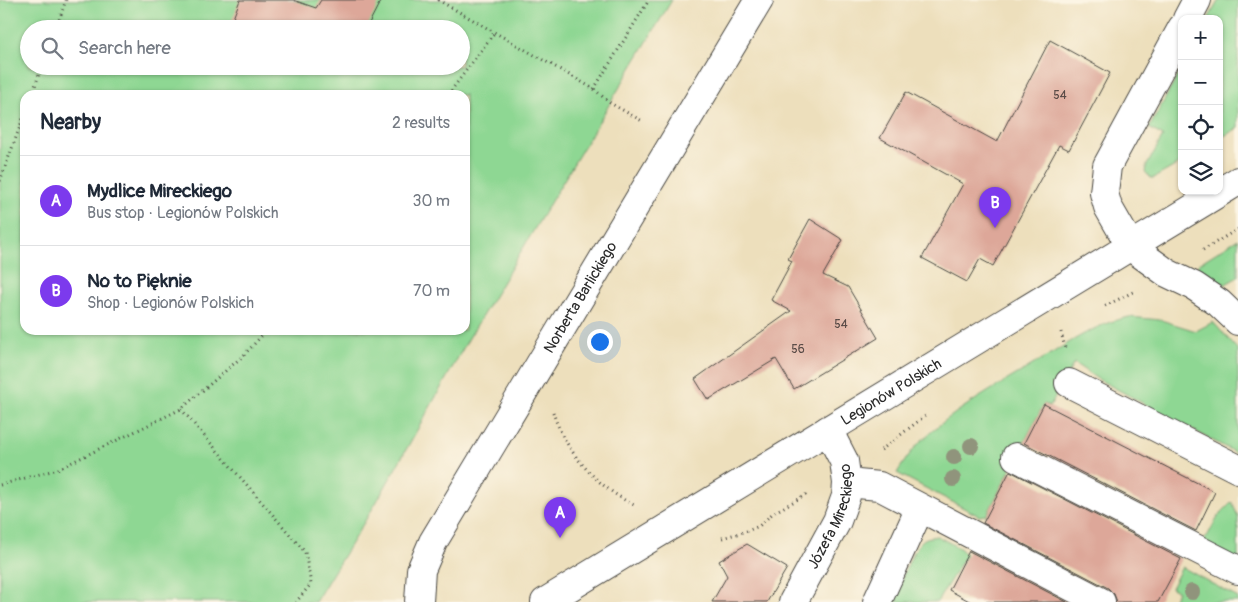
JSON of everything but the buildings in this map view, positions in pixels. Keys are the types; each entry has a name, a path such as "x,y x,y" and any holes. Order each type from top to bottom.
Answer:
{"street":[{"name":"Norberta Barlickiego","path":"419,602 421,570 433,542 540,361 759,0"},
{"path":"1189,15 1197,0"},
{"path":"1178,35 1108,166 1104,193 1108,207 1131,247 1166,273 1194,286 1220,303 1238,321"},
{"name":"Legionów Polskich","path":"545,602 1238,181"},
{"path":"1069,383 1238,469"},
{"name":"Józefa Mireckiego","path":"793,602 837,521 846,496 847,483 844,461 828,430"},
{"path":"1016,457 1238,570"},
{"path":"847,483 879,486 1101,602"},
{"path":"877,602 920,508"}],"path":[{"path":"59,20 66,0"},
{"path":"438,0 594,89 610,103 675,140"},
{"path":"594,89 649,0"},
{"path":"470,65 494,32"},
{"path":"34,90 39,75"},
{"path":"452,90 463,75"},
{"path":"0,181 20,127"},
{"path":"1196,255 1238,228"},
{"path":"1102,308 1140,288"},
{"path":"0,485 58,469 181,409 244,355 262,335"},
{"path":"540,361 557,424 566,443 579,461 603,485 622,500 643,509"},
{"path":"181,409 304,552 311,584 296,602"},
{"path":"882,449 902,432 931,412"},
{"path":"721,538 747,532 759,526 774,514 814,490"}],"green space":[{"path":"0,0 672,0 469,338 376,503 315,602 0,602"},
{"path":"1219,0 1238,0 1238,128 1223,137 1223,15 1210,15"},
{"path":"1178,75 1178,164 1154,178 1151,178 1145,172 1146,167 1163,136 1149,128"},
{"path":"1238,239 1238,277 1224,285 1198,268 1198,264"},
{"path":"1129,317 1161,320 1196,331 1213,322 1238,350 1238,454 1096,378 1074,363 1050,406 1044,404 987,515 979,516 897,473 920,442 960,410 1080,336 1103,325"},
{"path":"1232,502 1238,517 1238,560 1202,542 1218,516"},
{"path":"937,536 961,549 966,555 937,602 892,602 918,545 929,537"},
{"path":"1182,567 1238,598 1238,602 1172,602 1178,591 1171,588"}],"place":[{"name":"No to Pięknie","path":"995,228"},
{"name":"Mydlice Mireckiego","path":"560,538"}]}
